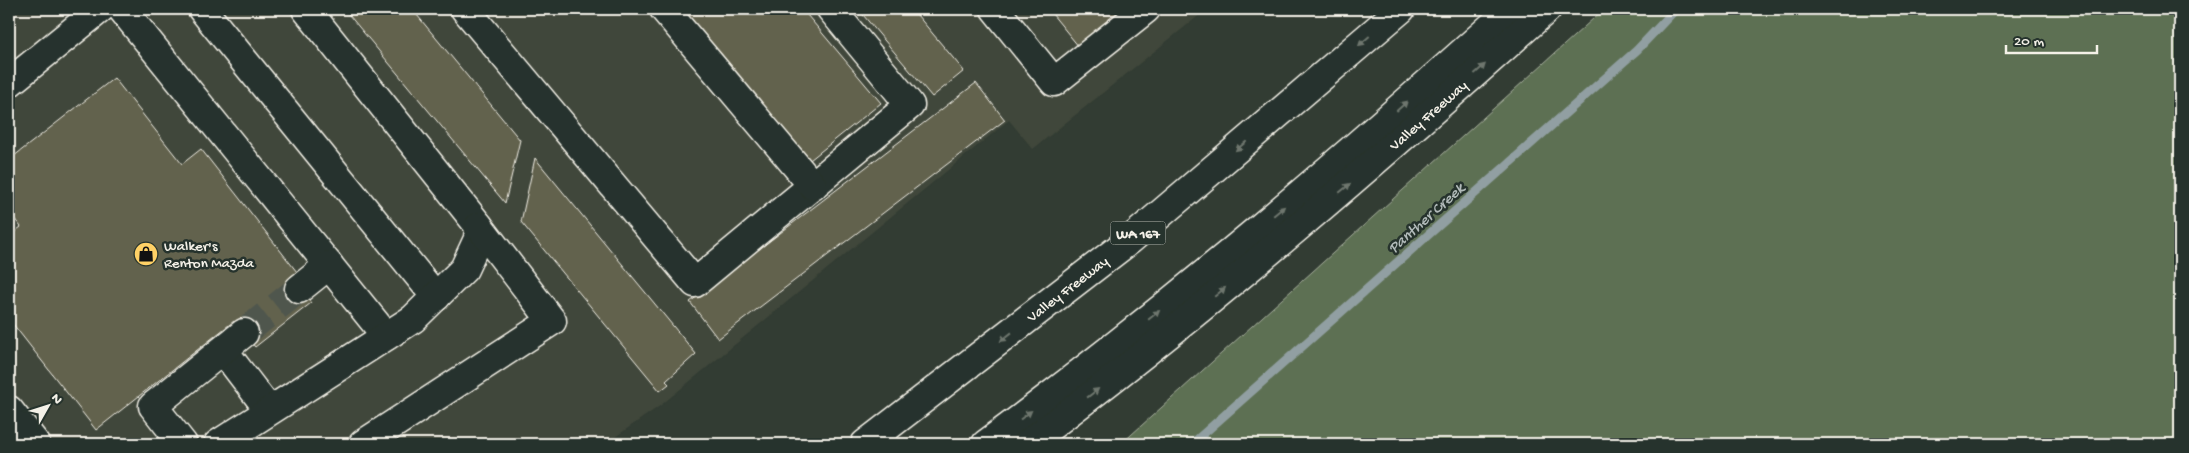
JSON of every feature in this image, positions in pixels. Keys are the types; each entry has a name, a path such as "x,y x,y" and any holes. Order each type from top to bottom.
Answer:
{"main road":[{"path":"9,83 100,9"},
{"path":"122,9 386,336"},
{"path":"202,9 436,297"},
{"path":"306,9 552,321 363,444"},
{"path":"465,9 695,283 910,105 831,9"},
{"path":"664,9 813,186"},
{"path":"995,9 1054,82 1146,9"},
{"name":"Valley Freeway","path":"865,444 1130,240 1401,9"},
{"path":"986,444 1043,402 1183,291 1389,117 1511,9"},
{"name":"Valley Freeway","path":"1027,444 1181,325 1363,172 1547,9"},
{"path":"218,444 413,319 464,269 478,239 479,226"},
{"path":"299,289 329,265"},
{"path":"183,444 153,406 233,342 270,410"},
{"path":"9,410 36,444"}],"shaded area":[{"path":"9,9 1207,9 1033,149 1009,120 661,405 605,444 9,444"}],"green space":[{"path":"1604,9 2180,9 2180,444 1121,444"}],"building":[{"path":"344,9 412,9 520,140 505,203"},
{"path":"683,9 802,9 881,103 810,160"},
{"path":"858,9 912,9 964,71 932,97"},
{"path":"1048,9 1126,9 1079,47"},
{"name":"Walker's Renton Mazda","path":"114,78 182,164 201,149 297,272 290,277 311,303 255,347 234,321 96,430 9,319 9,236 21,227 9,212 9,160"},
{"path":"976,83 1005,120 718,339 690,302"},
{"path":"535,158 696,354 666,381 669,384 660,391 521,222"}],"waterway":[{"name":"Panther Creek","path":"1192,444 1637,50 1676,9"}],"tunnel":[{"path":"244,333 299,289"}],"place":[{"name":"Walker's Renton Mazda","path":"146,254"}]}
